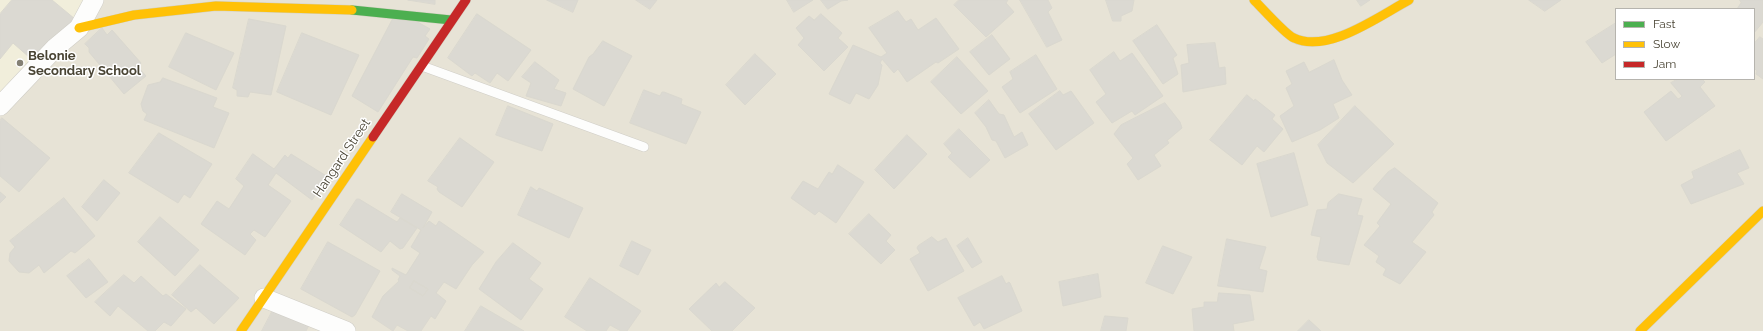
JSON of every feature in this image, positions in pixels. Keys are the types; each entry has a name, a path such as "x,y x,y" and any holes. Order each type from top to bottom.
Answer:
{"street":[{"path":"0,106 55,48 79,28 94,0"},
{"name":"Hangard Street","path":"241,331 466,0"},
{"path":"1254,0 1293,38 1314,43 1341,37 1409,0"},
{"path":"79,28 134,15 216,6 338,5 452,20"},
{"path":"1640,331 1763,211"},
{"path":"264,298 346,331"}],"lane":[{"path":"421,65 644,147"}],"shaded area":[{"path":"0,0 1763,0 1763,331 0,331"},
{"name":"Belonie Secondary School","path":"0,0 94,0 0,97"}],"building":[{"name":"Belonie Secondary School","path":"12,0 52,0 75,19 37,64 13,43 0,59 0,14"},
{"path":"408,0 435,0 435,4"},
{"path":"547,0 578,0 573,12"},
{"path":"636,0 657,0 650,9"},
{"path":"787,0 813,0 794,12"},
{"path":"821,0 848,0 841,1 828,9"},
{"path":"959,0 1008,0 1006,3 1014,12 986,37 954,5"},
{"path":"1020,0 1048,0 1052,8 1048,12 1062,40 1047,47"},
{"path":"1106,0 1134,0 1132,11 1121,16 1121,21 1113,21"},
{"path":"1357,0 1370,0 1361,6"},
{"path":"1529,0 1561,0 1545,11"},
{"path":"1740,0 1763,0 1763,22 1755,32 1755,8 1738,8 1741,3"},
{"path":"898,11 906,22 911,19 918,30 936,18 959,49 938,63 936,62 907,82 898,69 894,73 882,59 880,63 882,65 878,85 869,99 856,93 850,104 829,94 853,45 881,57 887,53 869,28"},
{"path":"477,14 531,50 508,81 497,73 490,83 475,73 472,76 448,58"},
{"path":"821,14 842,33 838,38 848,47 824,71 798,45 804,38 796,28 809,16 814,20"},
{"path":"407,16 430,29 425,36 429,39 417,58 413,57 378,112 352,96 393,18"},
{"path":"249,19 286,26 271,95 250,92 248,97 237,96 237,90 233,88"},
{"path":"1615,24 1615,55 1602,63 1586,42"},
{"path":"1157,25 1177,55 1173,58 1178,74 1163,84 1133,41"},
{"path":"102,28 107,35 112,30 141,63 138,67 146,76 124,94 89,52 89,48 85,44"},
{"path":"186,33 234,53 216,90 169,67"},
{"path":"302,33 359,55 331,115 277,92"},
{"path":"992,35 1010,59 989,75 970,52"},
{"path":"1760,37 1763,39 1763,79 1756,74 1755,43"},
{"path":"603,41 632,56 604,106 573,89 589,57"},
{"path":"1215,43 1219,68 1225,67 1226,84 1183,92 1181,65 1189,63 1187,45"},
{"path":"1114,52 1120,61 1132,53 1163,96 1135,115 1132,111 1112,123 1096,102 1106,94 1090,70"},
{"path":"755,54 776,74 745,105 726,85"},
{"path":"1036,55 1057,89 1020,113 1002,87 1013,79 1010,72"},
{"path":"957,57 988,91 961,114 931,82"},
{"path":"1334,60 1342,80 1352,95 1333,104 1339,118 1320,130 1292,142 1280,116 1294,106 1286,88 1292,84 1286,71 1304,62 1309,72"},
{"path":"535,62 559,80 554,89 566,93 561,106 526,96 531,83 522,77"},
{"path":"163,78 217,98 213,107 229,113 214,148 144,120 147,114 143,111 141,104 148,85 160,82"},
{"path":"1676,80 1703,80 1705,82 1700,87 1715,106 1666,141 1644,112 1671,91 1678,99 1682,96 1671,83"},
{"path":"644,90 660,96 662,92 664,92 682,99 681,104 701,112 686,144 630,123"},
{"path":"1060,91 1063,95 1071,91 1094,123 1056,150 1029,114"},
{"path":"1247,95 1254,101 1255,99 1275,115 1272,119 1283,129 1264,152 1257,146 1242,165 1210,140"},
{"path":"989,100 999,114 1004,115 1014,137 1022,132 1028,145 1005,158 996,141 992,140 986,127 975,113"},
{"path":"1165,103 1180,122 1182,128 1167,140 1169,143 1154,155 1161,166 1138,180 1127,164 1133,158 1114,134 1121,125"},
{"path":"508,106 553,124 542,151 496,135"},
{"path":"1355,106 1394,144 1353,183 1327,163 1318,145"},
{"path":"2,118 50,158 19,192 0,176 0,121"},
{"path":"959,129 990,160 970,178 948,157 952,153 944,144"},
{"path":"159,133 212,164 190,198 184,194 178,203 129,173"},
{"path":"907,135 927,154 894,189 875,170"},
{"path":"460,138 494,162 462,207 439,192 437,189 438,187 428,181"},
{"path":"1740,150 1749,168 1737,173 1744,184 1691,204 1681,185 1694,178 1692,172"},
{"path":"1294,153 1308,205 1271,217 1257,164"},
{"path":"253,154 274,169 285,155 288,158 291,154 328,177 312,200 276,173 268,185 291,201 265,237 254,230 250,234 256,240 245,255 201,224 217,201 229,209 244,186 236,179"},
{"path":"838,165 864,182 836,223 819,211 815,215 791,198 803,181 818,189 829,172 832,174"},
{"path":"1395,168 1438,203 1432,212 1434,215 1412,242 1426,252 1400,284 1383,275 1386,269 1376,262 1379,256 1364,245 1380,226 1377,223 1391,204 1373,189 1388,172"},
{"path":"104,180 120,193 97,221 82,207"},
{"path":"531,187 537,191 539,188 583,208 569,238 518,215"},
{"path":"0,192 6,197 0,203"},
{"path":"402,194 432,212 423,228 429,221 436,226 439,221 484,252 472,265 456,289 444,282 436,293 446,301 435,319 431,316 421,331 408,331 397,325 393,331 372,317 383,296 399,281 400,276 392,270 392,268 406,275 420,253 411,247 421,230 391,212","holes":["414,281 428,289 423,296 410,288"]},
{"path":"1339,194 1362,199 1357,215 1363,216 1349,265 1318,260 1317,257 1321,237 1311,235 1317,210 1327,209 1328,203"},
{"path":"64,198 95,236 75,253 71,251 44,273 39,265 29,273 19,272 9,261 10,253 15,247 10,241"},
{"path":"357,199 397,222 400,218 417,228 403,248 400,249 390,241 381,252 340,225"},
{"path":"869,214 891,235 886,241 895,250 881,264 849,234"},
{"path":"160,217 199,250 175,276 138,242"},
{"path":"932,237 938,242 946,238 964,271 928,291 910,259 920,253 917,248 918,246"},
{"path":"968,238 982,262 972,268 957,246"},
{"path":"1227,239 1266,247 1259,269 1267,271 1263,292 1218,286"},
{"path":"632,241 651,250 638,275 620,266"},
{"path":"328,242 380,271 355,315 352,317 301,289"},
{"path":"513,243 541,263 529,279 543,289 521,320 479,289 496,262"},
{"path":"1163,246 1192,257 1173,294 1146,283"},
{"path":"89,259 108,282 86,298 67,276"},
{"path":"200,265 239,298 214,324 196,308 191,312 172,295"},
{"path":"1098,274 1101,297 1063,306 1059,282"},
{"path":"124,275 134,283 141,276 163,296 166,294 186,309 171,326 164,322 155,331 148,331 118,306 110,316 95,302"},
{"path":"1002,276 1006,284 1009,282 1010,283 1022,311 984,329 980,322 974,326 958,298"},
{"path":"590,278 641,311 627,331 621,331 610,325 606,331 587,331 565,317"},
{"path":"414,281 428,289 423,296 410,288"},
{"path":"725,282 755,308 732,331 712,331 689,309 716,283 719,287"},
{"path":"1219,293 1250,295 1254,320 1233,324 1234,331 1194,331 1192,309 1204,307 1204,302 1217,302"},
{"path":"481,306 524,331 465,331"},
{"path":"273,310 312,319 306,331 262,331"},
{"path":"1105,316 1128,318 1126,331 1101,331"},
{"path":"1309,320 1321,331 1298,331"}],"traffic: fast":[{"path":"352,10 451,20"}],"traffic: slow":[{"path":"1254,0 1290,36 1307,42 1322,41 1353,31 1409,0"},
{"path":"79,28 134,15 216,6 352,10"},
{"path":"241,331 373,137"},
{"path":"1640,331 1763,211"}],"traffic: jam":[{"path":"373,137 466,0"}],"place":[{"name":"Belonie Secondary School","path":"20,63"}]}
